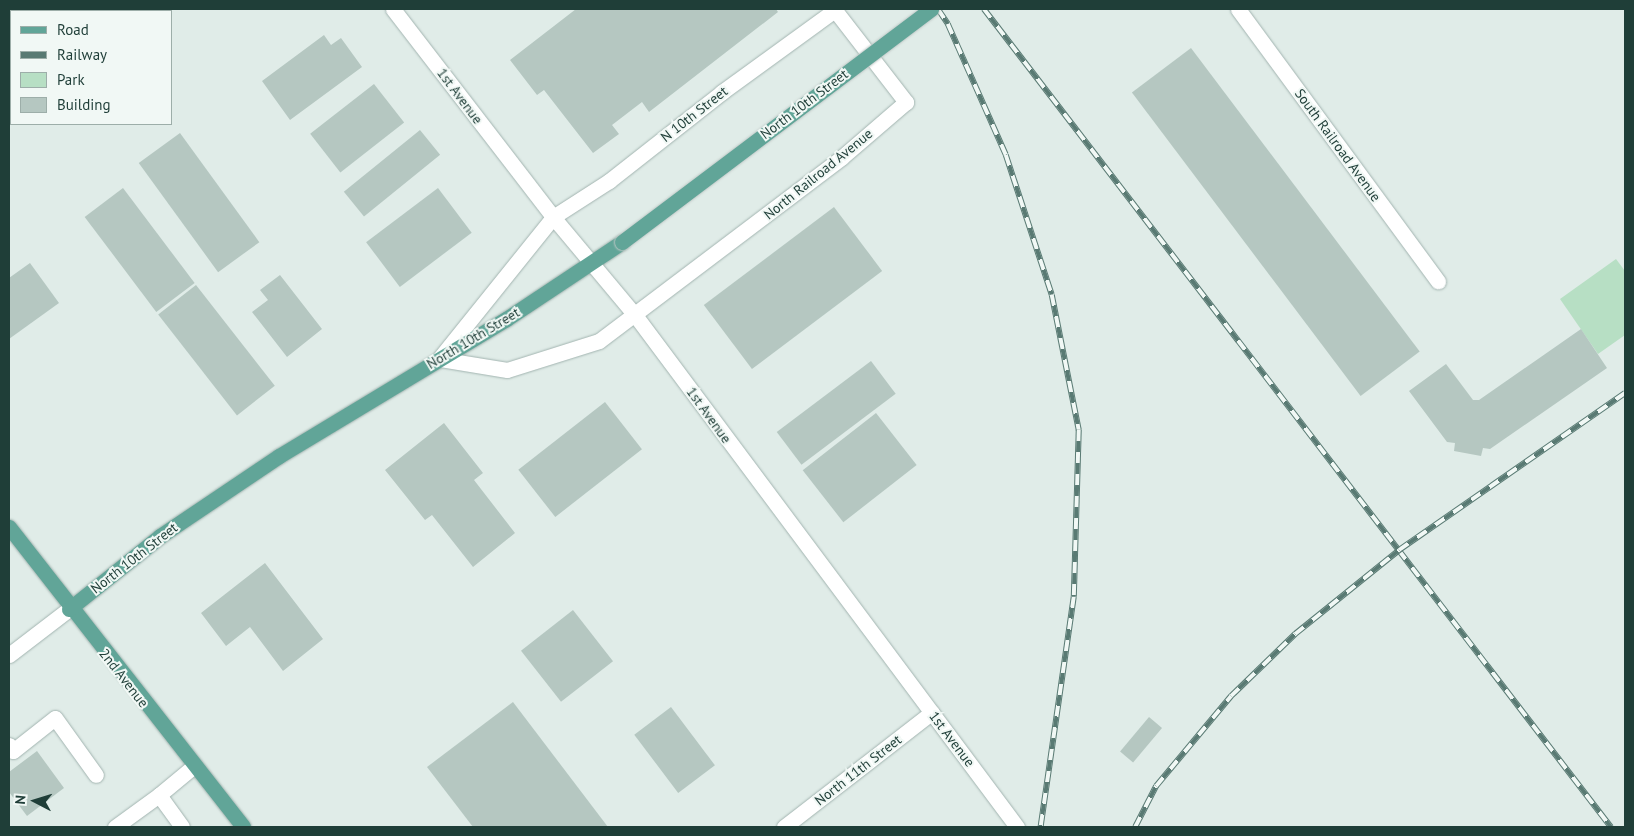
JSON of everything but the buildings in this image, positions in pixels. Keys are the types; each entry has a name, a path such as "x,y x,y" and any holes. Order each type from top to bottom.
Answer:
{"main road":[{"name":"North 10th Street","path":"70,609 160,536 279,456 591,264 930,9"},
{"name":"2nd Avenue","path":"9,527 70,609 194,766 238,826"}],"street":[{"name":"1st Avenue","path":"393,9 553,217 635,315 1017,827"},
{"name":"N 10th Street","path":"439,359 553,217 609,181 722,92 835,9"},
{"name":"North Railroad Avenue","path":"439,359 507,370 598,341 841,158 906,102 835,9"},
{"name":"South Railroad Avenue","path":"1238,9 1438,281"},
{"name":"North 10th Street","path":"9,656 70,609"},
{"name":"North 11th Street","path":"784,827 932,712"},
{"path":"9,746 13,751 55,718 96,775"},
{"path":"115,827 159,795 194,766"},
{"path":"159,795 182,827"}],"green space":[{"path":"1616,259 1625,271 1625,335 1598,354 1560,299"}],"railway":[{"path":"938,9 948,24 1006,155 1052,295 1079,430 1074,597 1041,827"},
{"path":"984,9 1611,827"},
{"path":"1135,827 1156,786 1231,696 1295,634 1399,550 1625,393"}]}
